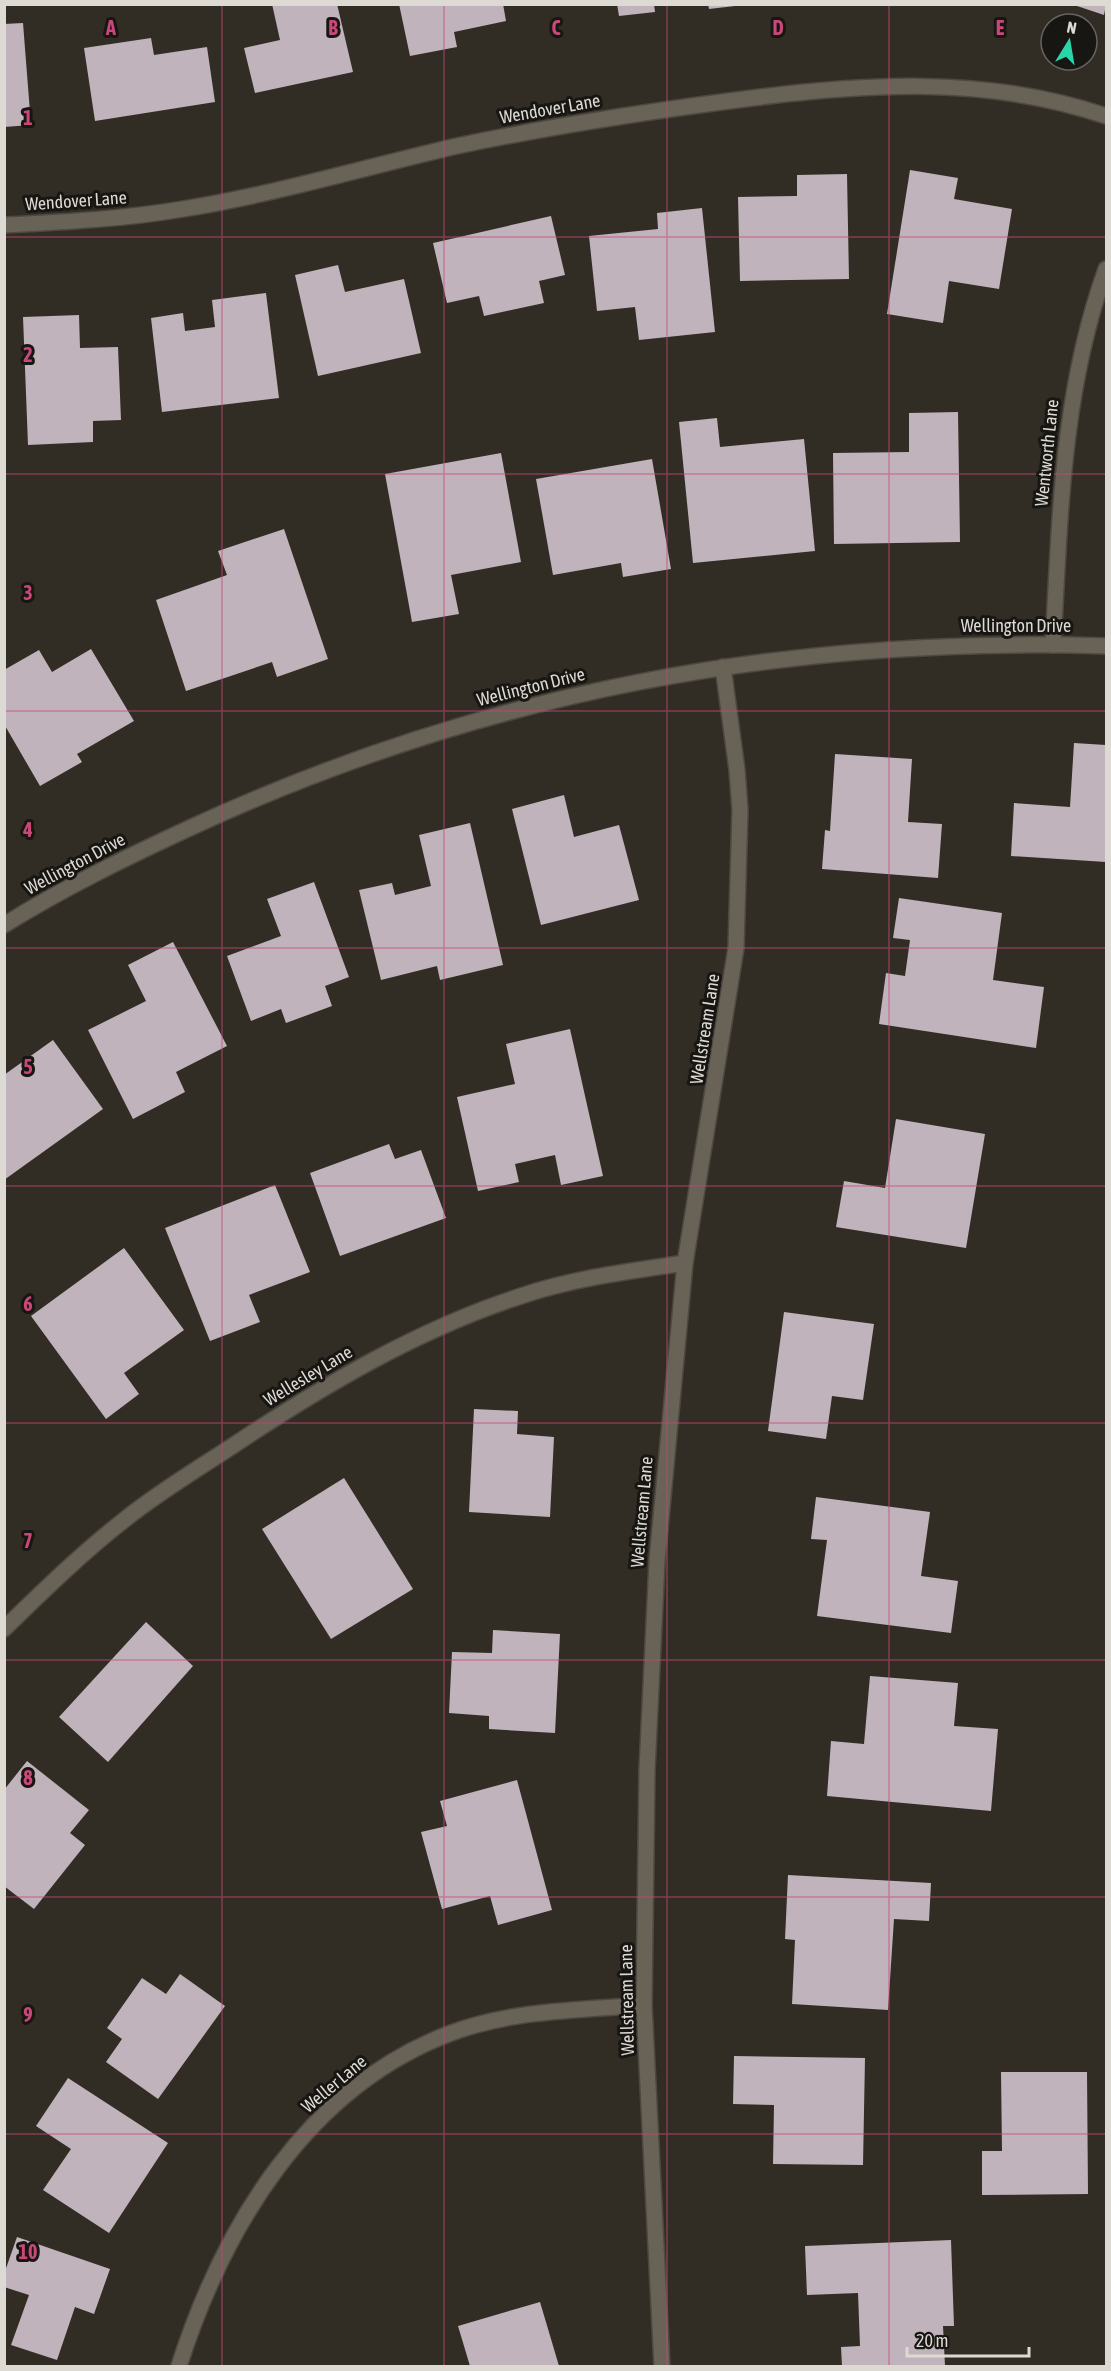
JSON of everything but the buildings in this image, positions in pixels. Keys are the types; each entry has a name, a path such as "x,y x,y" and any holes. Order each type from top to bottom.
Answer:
{"street":[{"name":"Wendover Lane","path":"4,225 120,219 184,209 534,131 809,90 931,85 984,88 1032,95 1107,116"},
{"name":"Wentworth Lane","path":"1053,645 1061,496 1069,416 1084,339 1107,269"},
{"name":"Wellington Drive","path":"4,925 44,900 125,858 278,789 350,760 499,713 566,697 723,667 801,656 897,648 1107,646"},
{"name":"Wellstream Lane","path":"662,2367 645,2005 647,1770 663,1487 685,1263 730,996 740,902 737,770 723,667"},
{"name":"Wellesley Lane","path":"4,1629 89,1549 129,1515 276,1417 374,1360 420,1336 522,1295 624,1272 685,1263"},
{"name":"Weller Lane","path":"178,2367 229,2245 261,2188 288,2151 358,2085 417,2049 451,2033 486,2023 532,2014 645,2005"}]}
